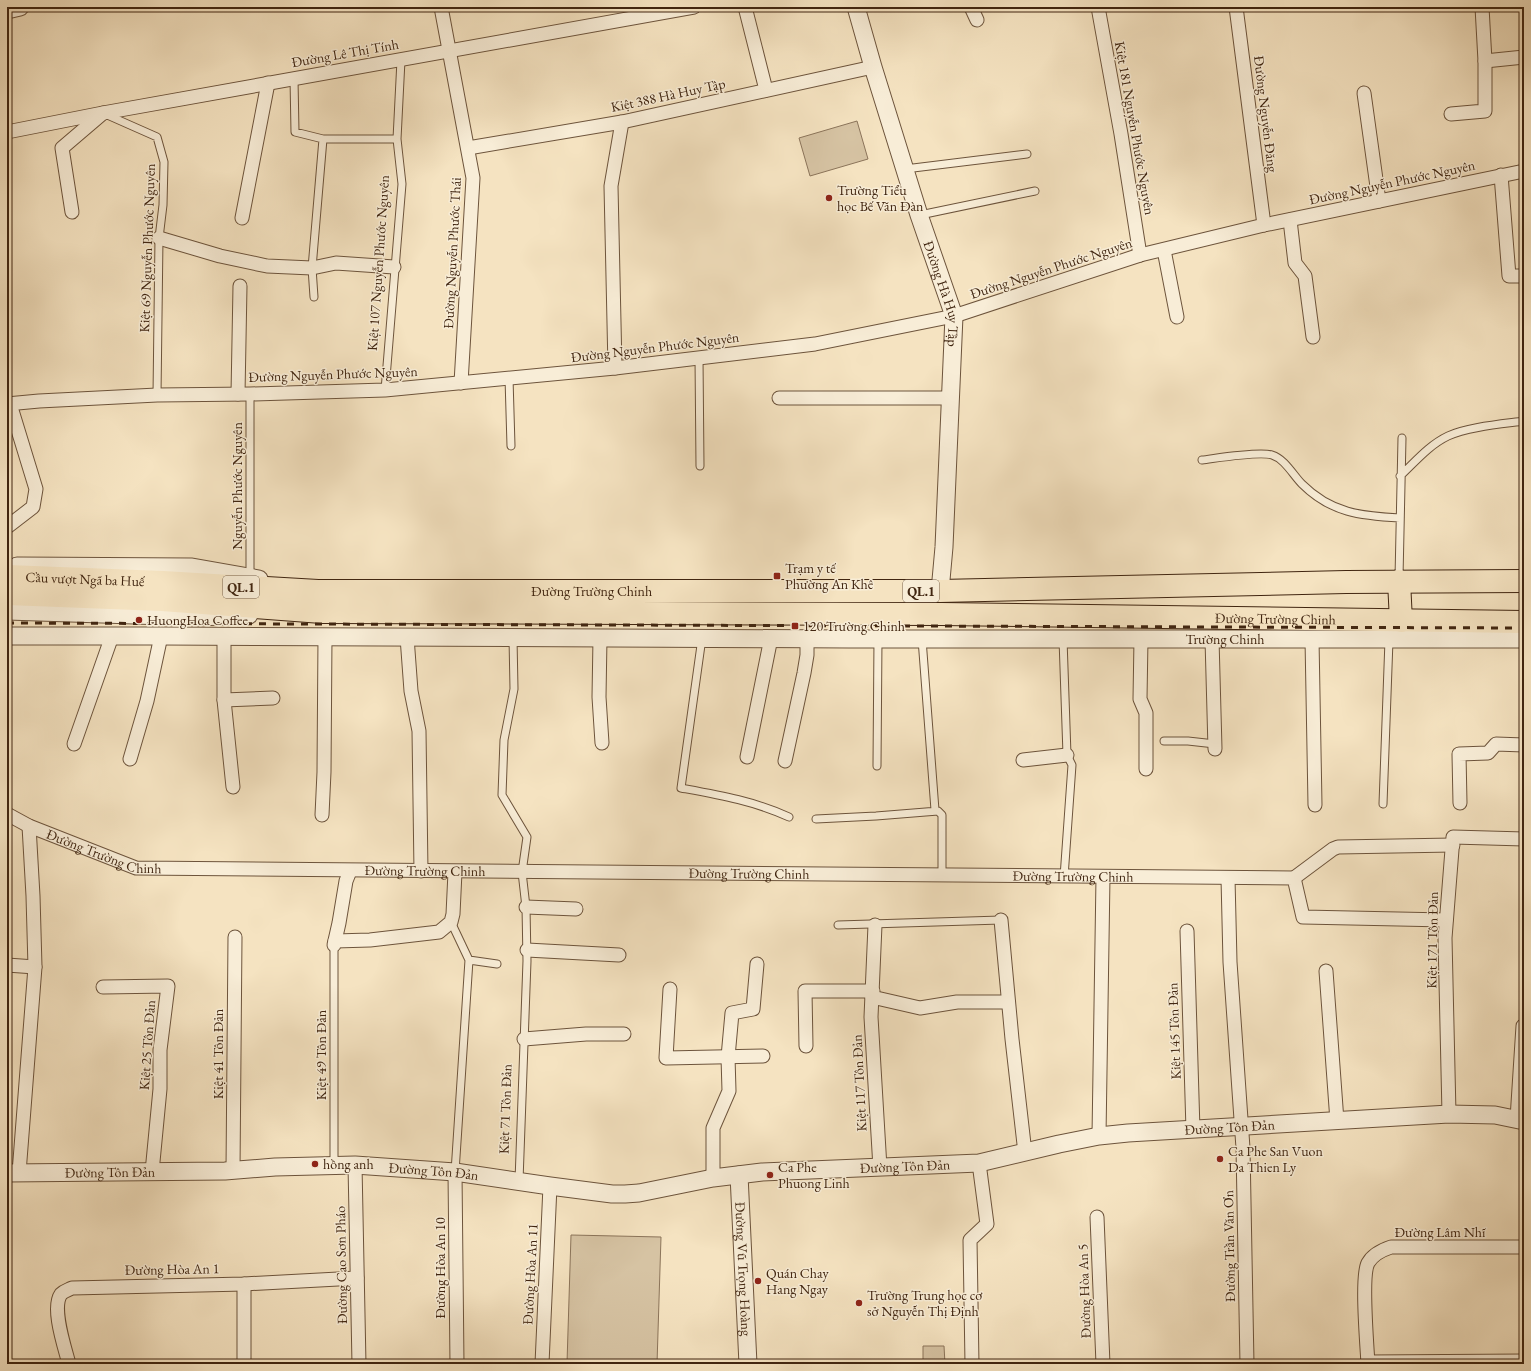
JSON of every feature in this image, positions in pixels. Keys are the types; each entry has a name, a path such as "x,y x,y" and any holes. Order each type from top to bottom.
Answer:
{"highway":[{"name":"Cầu vượt Ngã ba Huế","path":"7,576 162,591"},
{"name":"Đường Trường Chinh","path":"320,602 1399,581 1524,580"},
{"path":"1399,581 1400,621"},
{"name":"Đường Trường Chinh","path":"162,591 320,602 942,614 1524,622"},
{"name":"Cầu vượt Ngã ba Huế","path":"7,594 162,591"}],"street":[{"path":"7,10 20,7"},
{"name":"Đường Nguyễn Phước Thái","path":"441,7 473,178 461,383"},
{"path":"744,7 766,90"},
{"name":"Đường Hà Huy Tập","path":"856,7 873,67 905,168 954,316 944,548 940,591"},
{"path":"970,7 977,20"},
{"name":"Kiệt 181 Nguyễn Phước Nguyên","path":"1098,7 1121,134 1140,256"},
{"name":"Đường Nguyễn Đăng","path":"1236,7 1264,226"},
{"path":"1451,114 1485,111 1485,61 1482,7"},
{"name":"Đường Lê Thị Tính","path":"7,132 268,83 690,8"},
{"path":"1485,61 1524,57"},
{"name":"Kiệt 388 Hà Huy Tập","path":"468,148 622,122 873,67"},
{"path":"242,218 268,83"},
{"path":"1364,93 1379,201"},
{"path":"72,212 62,148 103,113"},
{"path":"615,368 611,186 622,122"},
{"name":"Đường Nguyễn Phước Nguyên","path":"9,404 157,395 385,390 615,368 815,344 954,316 1140,256 1164,250 1290,220 1524,171"},
{"path":"1501,175 1508,276 1524,276"},
{"path":"1290,220 1295,263 1305,276 1312,337"},
{"path":"159,238 220,256 267,266 312,268 336,264 394,267"},
{"path":"1164,250 1176,317"},
{"path":"240,286 244,394"},
{"path":"778,398 951,398"},
{"path":"7,527 33,507 36,489 9,404"},
{"path":"7,566 192,568 250,578 320,602"},
{"path":"7,611 196,617 320,602"},
{"path":"7,636 924,639"},
{"path":"74,744 112,636"},
{"path":"130,759 147,700 161,636"},
{"path":"224,636 224,700 233,787"},
{"path":"322,815 324,772 325,637"},
{"path":"407,637 411,691 419,732 421,871"},
{"path":"600,638 599,697 602,743"},
{"path":"747,757 771,638"},
{"path":"785,761 804,673 807,655 806,638"},
{"name":"Trường Chinh","path":"924,639 1524,639"},
{"path":"1141,639 1140,699 1146,714 1146,769"},
{"path":"1212,639 1215,746"},
{"path":"1312,639 1315,805"},
{"path":"224,700 273,698"},
{"path":"1460,803 1459,754 1488,753 1496,744 1524,745"},
{"path":"1024,760 1067,755"},
{"name":"Đường Trường Chinh","path":"7,814 29,826 136,868 455,872 1064,877 1188,876 1228,878 1294,878"},
{"path":"13,1173 35,967 29,826"},
{"path":"1446,920 1303,917 1294,878 1333,849 1338,847 1452,845 1453,837 1524,839"},
{"name":"Kiệt 171 Tôn Đản","path":"1450,1114 1445,938 1452,845"},
{"path":"350,871 346,882 334,943 439,932 451,922 453,914 455,872"},
{"path":"1099,1136 1103,877"},
{"name":"Đường Trần Văn Ơn","path":"1228,878 1230,962 1242,1127 1247,1364"},
{"path":"526,907 576,909"},
{"path":"1001,920 1008,1002 1025,1153"},
{"name":"Kiệt 117 Tôn Đản","path":"875,924 871,1017 880,1168"},
{"name":"Kiệt 145 Tôn Đản","path":"1187,931 1193,1130"},
{"name":"Kiệt 41 Tôn Đản","path":"233,1170 235,937"},
{"path":"526,950 618,955"},
{"path":"713,1178 713,1128 729,1091 728,1057 732,1013 753,1009 757,964"},
{"path":"7,965 35,967"},
{"path":"1326,971 1337,1121"},
{"name":"Kiệt 25 Tôn Đản","path":"103,987 168,986 160,1050 160,1089 152,1172"},
{"path":"670,989 666,1058 763,1056"},
{"path":"806,1046 805,991 873,994 920,1008 957,1002 1008,1002"},
{"name":"Đường Tôn Đản","path":"13,1173 152,1172 355,1165 455,1172 550,1186 626,1194 639,1193 713,1178 762,1172 979,1163 1099,1136 1450,1114 1476,1114 1520,1120 1523,1026"},
{"path":"524,1038 586,1034 624,1034"},
{"path":"972,1364 970,1240 987,1224 979,1163"},
{"name":"Đường Cao Sơn Pháo","path":"355,1165 359,1364"},
{"name":"Đường Hòa An 10","path":"455,1172 456,1364"},
{"name":"Đường Vũ Trọng Hoàng","path":"738,1175 748,1364"},
{"name":"Đường Hòa An 11","path":"542,1364 550,1186"},
{"name":"Đường Hòa An 5","path":"1098,1217 1102,1364"},
{"name":"Đường Lâm Nhĩ","path":"1367,1363 1365,1286 1368,1263 1375,1254 1391,1247 1524,1247"},
{"name":"Đường Hòa An 1","path":"69,1364 57,1306 61,1294 65,1290 80,1288 244,1284 357,1278"},
{"path":"244,1284 244,1364"},
{"path":"1367,1363 1524,1361"}],"lane":[{"name":"Kiệt 107 Nguyễn Phước Nguyên","path":"385,390 402,184 397,139 401,60"},
{"path":"294,79 295,132 323,139 397,139"},
{"name":"Kiệt 69 Nguyễn Phước Nguyên","path":"103,113 157,137 164,162 163,204 159,238 157,395"},
{"path":"314,297 312,268 323,139"},
{"path":"905,168 1028,154"},
{"path":"920,215 1035,191"},
{"path":"699,358 700,466"},
{"path":"509,378 511,446"},
{"name":"Nguyễn Phước Nguyên","path":"244,394 250,578"},
{"path":"1400,476 1421,455 1448,436 1486,426 1524,420"},
{"path":"1399,581 1400,476 1402,438"},
{"path":"1202,460 1262,453 1274,455 1282,461 1303,485 1322,500 1337,508 1354,514 1400,518"},
{"name":"Kiệt 71 Tôn Đản","path":"513,638 514,689 504,740 502,795 527,837 522,872 526,907 526,950 519,1181"},
{"path":"702,638 682,788 734,798 769,808 789,817"},
{"path":"877,766 878,639"},
{"path":"924,639 935,810"},
{"path":"1063,639 1067,755 1072,765 1064,877"},
{"path":"1384,804 1389,639"},
{"path":"1164,741 1188,741 1215,746"},
{"path":"816,818 876,816 935,810 940,812 942,815 942,876"},
{"path":"838,925 1001,920"},
{"path":"451,922 470,960 455,1172"},
{"name":"Kiệt 49 Tôn Đản","path":"334,943 334,1165"},
{"path":"470,960 497,964"}],"shaded area":[{"path":"857,121 868,159 810,176 799,138"},
{"path":"571,1235 661,1237 657,1364 567,1363"},
{"path":"923,1346 944,1346 945,1364 923,1364"}],"railway":[{"path":"7,623 1524,628"}],"place":[{"name":"Trường Tiểu học Bế Văn Đàn","path":"829,198"},
{"name":"Trạm y tế Phường An Khê","path":"777,576"},
{"name":"HuongHoa Coffee","path":"139,620"},
{"name":"120 Trường Chinh","path":"795,626"},
{"name":"Ca Phe San Vuon Da Thien Ly","path":"1220,1159"},
{"name":"hồng anh","path":"315,1164"},
{"name":"Ca Phe Phuong Linh","path":"770,1175"},
{"name":"Quán Chay Hang Ngay","path":"758,1281"},
{"name":"Trường Trung học cơ sở Nguyễn Thị Định","path":"859,1303"}]}
